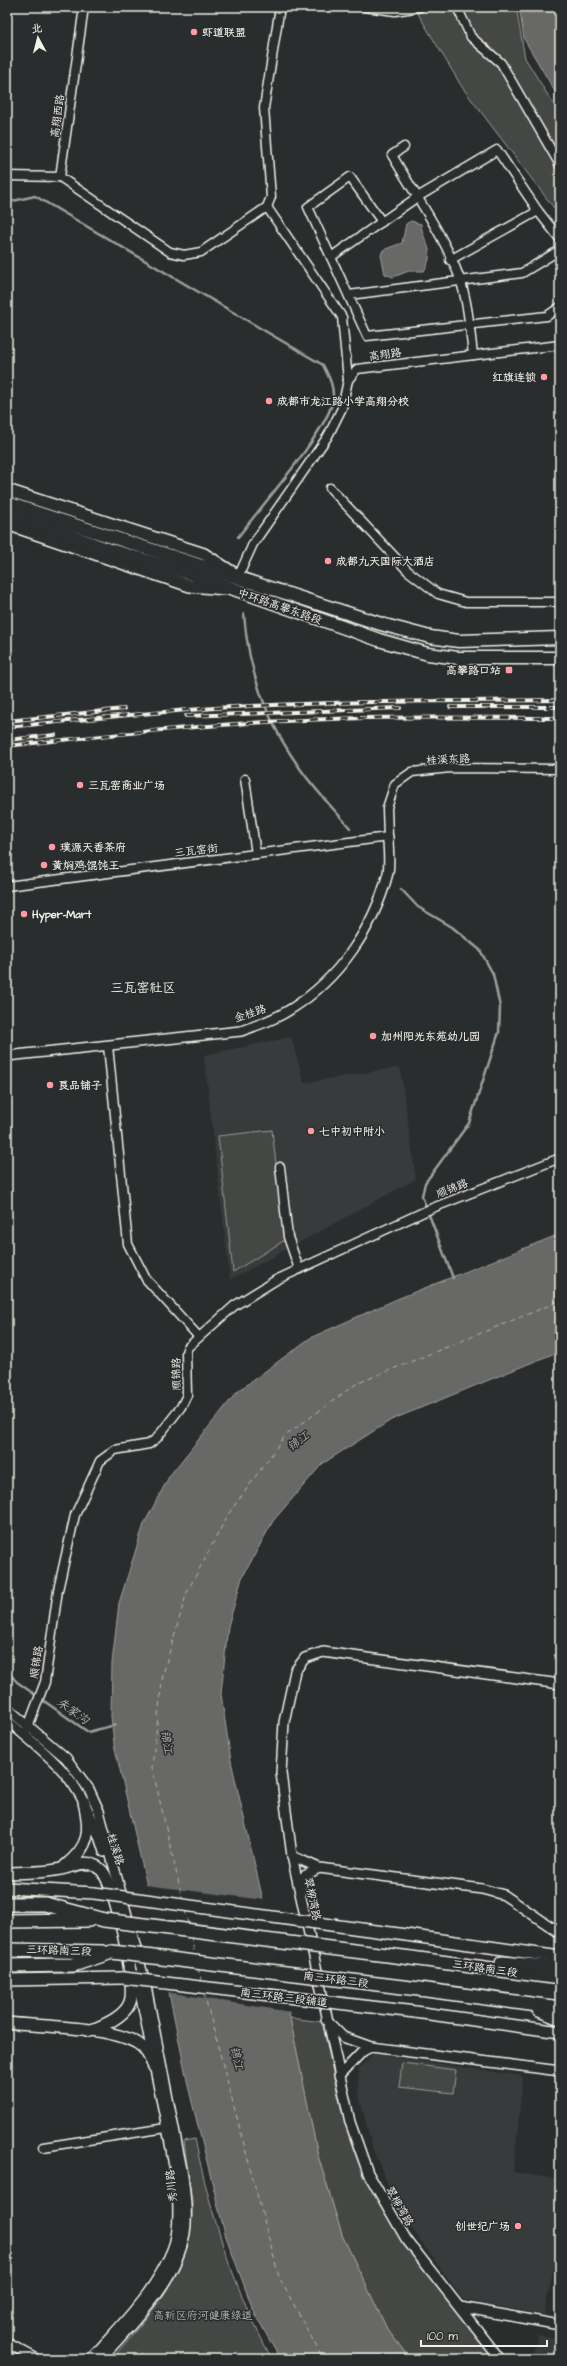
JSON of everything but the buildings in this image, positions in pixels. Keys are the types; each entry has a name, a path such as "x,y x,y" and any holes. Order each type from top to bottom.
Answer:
{"highway":[{"path":"7,1904 45,1904 104,1920"},
{"path":"7,1922 104,1920"},
{"name":"三环路南三段","path":"104,1920 560,1978"},
{"name":"三环路南三段","path":"7,1950 112,1952"},
{"path":"7,1966 73,1965 112,1952"},
{"name":"南三环路三段","path":"112,1952 419,1989 560,2008"},
{"path":"440,1962 520,1963 560,1968"},
{"path":"522,2004 560,2018"}],"main road":[{"path":"7,490 204,554 238,577"},
{"name":"中环路高攀东路段","path":"7,503 188,568 233,590 379,640 428,654 458,658 560,658"},
{"name":"中环路高攀东路段","path":"7,513 107,549 188,568 238,577 382,624 430,637 459,641 560,638"},
{"path":"7,524 190,586 233,590"},
{"path":"62,1869 74,1859 86,1842 89,1824 84,1802"},
{"path":"7,1873 62,1869 80,1863 93,1864 103,1872 117,1908 133,1988 130,2003 119,2015 105,2025 89,2031"},
{"path":"7,1888 94,1893 560,1957"},
{"name":"南三环路三段辅道","path":"7,1980 123,1978 415,2012 560,2032"},
{"path":"7,2023 89,2031 120,2036 137,2043 146,2051 154,2067"}],"street":[{"name":"高翔西路","path":"60,177 84,7"},
{"path":"7,176 60,177 170,252 184,255 201,252 267,207 271,198 264,108 280,7"},
{"path":"365,7 395,11 420,7"},
{"path":"457,7 471,37 501,63 560,165"},
{"path":"404,147 392,155 460,279 469,324 473,355"},
{"path":"331,257 416,198 497,150 538,211 560,239"},
{"path":"382,222 350,177 308,207 367,336 560,314"},
{"path":"238,577 253,544 328,436 342,408 348,380 342,317 267,207"},
{"path":"450,260 538,211"},
{"path":"349,295 460,279 522,273 555,253"},
{"path":"547,316 560,307"},
{"name":"高翔路","path":"348,380 357,369 560,345"},
{"path":"330,488 408,570 438,594 466,602 560,602"},
{"name":"桂溪东路","path":"388,836 387,808 395,784 412,772 450,768 560,769"},
{"path":"245,779 256,854"},
{"name":"三瓦窑街","path":"7,886 388,836"},
{"name":"金桂路","path":"7,1056 108,1046 241,1030 269,1021 291,1010 332,979 359,941 374,910 388,872 388,836"},
{"path":"108,1046 128,1244 146,1279 200,1337"},
{"name":"顺锦路","path":"27,1732 45,1682 58,1590 75,1516 95,1469 100,1461 115,1450 140,1447 157,1438 188,1395 186,1352 188,1347 234,1306 276,1280 426,1210 560,1158"},
{"path":"280,1167 288,1236 299,1269"},
{"name":"翠柳湾路","path":"500,2359 406,2239 368,2173 350,2122 326,2020 292,1856 281,1773 283,1738 295,1671 305,1658 323,1652 560,1684"},
{"name":"桂溪路","path":"7,1708 62,1770 84,1802 96,1823 128,1936 144,2015"},
{"name":"桂溪路","path":"7,1720 66,1758 89,1789 99,1811 146,1986"},
{"path":"292,1856 319,1868 482,1888 504,1895 560,1933"},
{"path":"300,1892 304,1876 319,1868"},
{"name":"秀川路","path":"101,2359 158,2292 172,2268 184,2233 186,2198 183,2175 146,1986"},
{"name":"秀川路","path":"92,2359 143,2302 159,2278 173,2249 177,2235 176,2178 144,2015"},
{"path":"326,2020 343,2037 371,2047 560,2071"},
{"path":"339,2076 363,2051 371,2047"},
{"path":"43,2147 166,2128"},
{"path":"460,2307 560,2325"},
{"path":"7,2343 37,2359"}],"shaded area":[{"name":"七中初中附小","path":"291,1037 304,1083 400,1067 416,1179 230,1280 204,1055"},
{"name":"创世纪广场","path":"373,2054 523,2076 513,2172 560,2180 560,2235 544,2315 463,2300 400,2212 373,2150 358,2092 359,2068"},
{"path":"538,2335 560,2339 560,2359 531,2359"}],"green space":[{"path":"414,7 516,7 525,58 560,115 560,216 462,87"},
{"path":"272,1130 285,1240 233,1272 218,1136"},
{"path":"290,2018 322,2022 344,2121 365,2177 378,2202 425,2271 495,2359 410,2359 387,2329 342,2235 318,2156"},
{"path":"402,2063 456,2070 453,2093 399,2087"},
{"name":"高新区府河健康绿道","path":"195,2139 208,2196 225,2252 246,2306 272,2359 146,2359 142,2353 132,2359 112,2359 156,2306 179,2268 187,2248 191,2226 192,2201 184,2141"}],"water":[{"path":"519,7 560,7 560,100 524,39"},
{"path":"411,221 421,224 429,252 428,263 424,271 409,271 393,277 385,274 381,255 383,250 402,243 406,224"},
{"name":"锦江","path":"560,1234 560,1351 391,1420 322,1464 273,1521 242,1578 228,1626 221,1694 231,1761 290,2018 318,2156 342,2235 387,2329 410,2359 280,2359 254,2312 225,2234 189,2090 147,1886 114,1744 111,1716 112,1663 119,1603 144,1524 170,1475 237,1392 310,1338 397,1299"}],"pier":[{"path":"145,1885 266,1900 291,2012 167,1992"}],"waterway":[{"path":"7,207 13,201 35,196 323,365 333,390 333,399 329,412 320,429 292,469 238,537"},
{"path":"244,614 246,635 255,675 261,695 277,732 317,791 350,828"},
{"path":"401,889 418,907 452,927 480,950 493,974 500,1007 499,1032 469,1123 425,1183 422,1196 453,1278"},
{"name":"朱家沟","path":"7,1671 17,1682 88,1732 115,1725"}],"ferry route":[{"path":"183,1901 152,1767 163,1674 187,1592 229,1513 285,1436 356,1384 560,1301"},
{"path":"185,1910 188,1924"},
{"path":"191,1937 195,1955"},
{"path":"198,1968 202,1982"},
{"path":"204,1993 279,2277 323,2359"}],"railway":[{"path":"7,727 148,713 233,707 356,702 560,700"},
{"path":"450,707 560,707"},
{"path":"186,716 400,708"},
{"path":"7,721 124,709"},
{"path":"7,746 141,732 276,721 366,718 560,718"},
{"path":"7,740 55,735"}],"place":[{"name":"虾道联盟","path":"194,32"},
{"name":"红旗连锁","path":"544,377"},
{"name":"成都市龙江路小学高翔分校","path":"269,401"},
{"name":"成都九天国际大酒店","path":"328,561"},
{"name":"高攀路口站","path":"509,670"},
{"name":"三瓦窑商业广场","path":"80,785"},
{"name":"璞源天香茶府","path":"52,847"},
{"name":"黄焖鸡·馄饨王","path":"44,865"},
{"name":"Hyper-Mart","path":"24,914"},
{"name":"加州阳光东苑幼儿园","path":"373,1036"},
{"name":"良品铺子","path":"50,1085"},
{"name":"七中初中附小","path":"311,1131"},
{"name":"创世纪广场","path":"518,2226"}],"district":[{"name":"三瓦窑社区","path":"143,987"}]}
